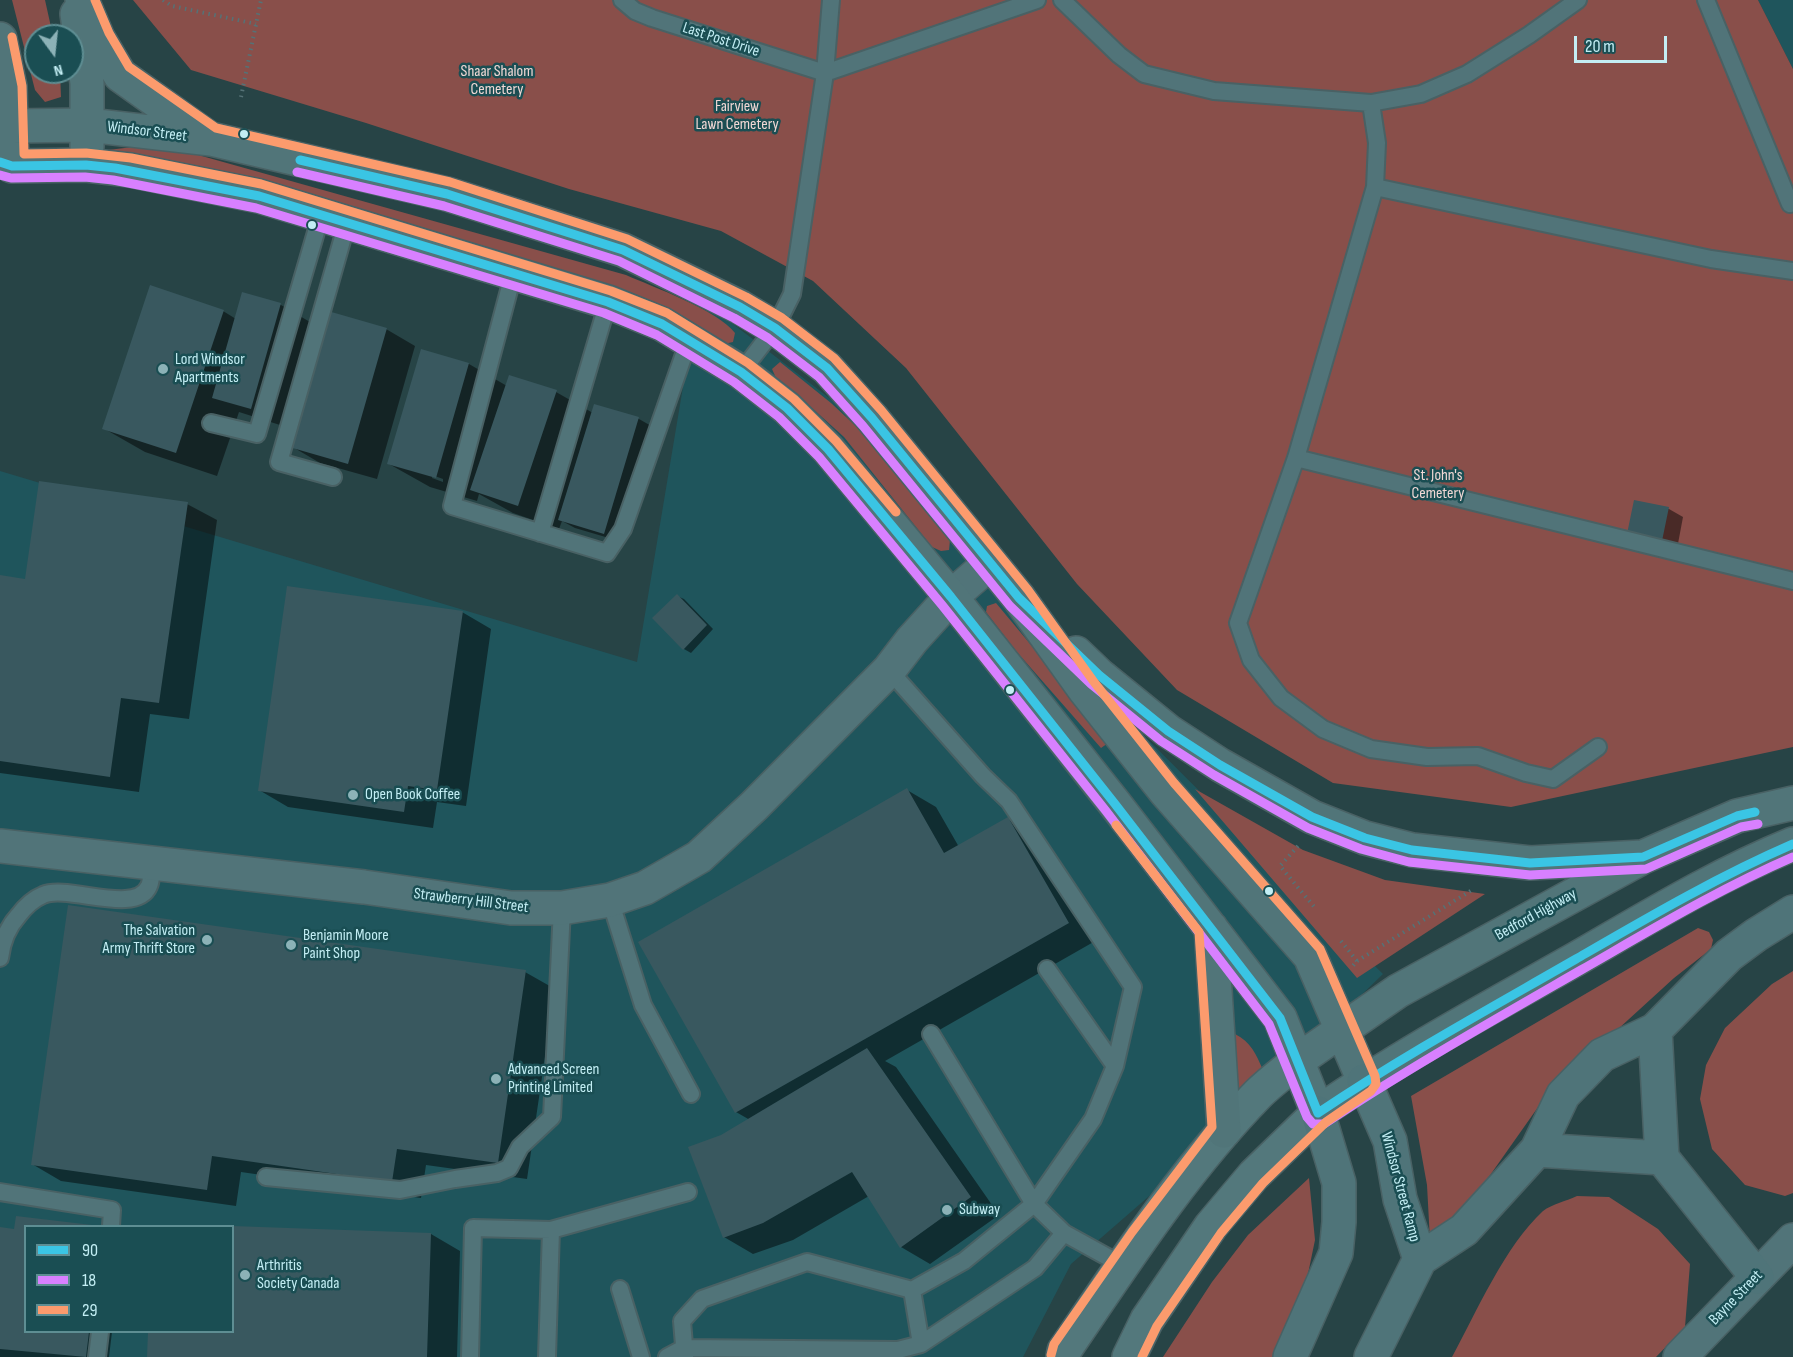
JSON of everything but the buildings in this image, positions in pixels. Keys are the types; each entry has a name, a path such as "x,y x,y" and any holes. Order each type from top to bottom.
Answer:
{"highway":[{"path":"1420,1259 1464,1230 1537,1150 1563,1095 1602,1055 1655,1030 1729,955 1793,912"},
{"path":"1655,1030 1662,1158 1757,1277"},
{"name":"Windsor Street Ramp","path":"1364,1081 1390,1141 1400,1199 1420,1259 1371,1357"},
{"path":"1290,1357 1336,1253 1339,1183 1318,1113"},
{"path":"1537,1150 1662,1158"}],"main road":[{"path":"75,0 87,83 86,165"},
{"path":"82,0 98,38 120,75 211,139"},
{"path":"0,39 10,87 6,164 86,165 129,170 259,196 608,302 662,324 741,372 787,408 828,449 951,597 1280,1018 1318,1113"},
{"name":"Windsor Street","path":"6,130 88,125 211,139 447,194 623,250 740,307 776,328 827,368 872,418 1019,598 1084,689 1165,791 1310,956 1364,1081"},
{"path":"1019,598 1099,675 1168,731 1220,765 1312,817 1365,838 1412,850 1464,857 1530,863 1643,857"},
{"name":"Bedford Highway","path":"1297,1061 1398,991 1643,857 1737,816 1793,803"},
{"path":"1129,1357 1147,1320 1211,1226 1254,1175 1318,1113 1364,1081 1469,1019 1736,869 1793,844"},
{"path":"1211,928 1224,1131"},
{"path":"1061,1355 1171,1197 1224,1131 1260,1093 1297,1061"}],"street":[{"name":"Strawberry Hill Street","path":"0,846 364,887 511,908 562,909 610,900 645,888 699,857 754,806 889,670 912,640 951,597 990,563"},
{"name":"Bayne Street","path":"1680,1357 1793,1240"}],"lane":[{"name":"Last Post Drive","path":"622,0 635,11 652,18 825,73"},
{"path":"741,372 776,328 792,294 825,73 831,0"},
{"path":"825,73 1037,0"},
{"path":"1062,0 1119,55 1144,74 1214,91 1371,103 1421,94 1467,74 1529,35 1578,0"},
{"path":"1706,0 1790,204"},
{"path":"1371,103 1377,143 1375,187 1296,458 1238,623 1251,660 1281,698 1323,729 1371,749 1427,757 1478,756 1526,774 1553,779 1598,747"},
{"path":"1375,187 1711,259 1793,271"},
{"path":"211,423 256,434 334,219"},
{"path":"333,477 279,462 334,219"},
{"path":"513,275 452,506 607,553 623,529 689,340"},
{"path":"540,533 608,302"},
{"path":"1296,458 1793,581"},
{"path":"685,1353 682,1321 702,1299 807,1262 912,1290 964,1261 1034,1204 1093,1119 1115,1066 1133,987 1010,801 983,776 889,670"},
{"path":"0,958 2,944 10,925 25,907 43,895 62,891 122,900 139,896 149,887 152,863"},
{"path":"610,900 643,1005 691,1094"},
{"path":"266,1177 400,1191 497,1173 508,1168 520,1147 552,1117 562,909"},
{"path":"1047,969 1115,1066"},
{"path":"932,1034 1034,1204 1064,1233 1122,1265"},
{"path":"0,1192 112,1210 111,1225"},
{"path":"470,1357 473,1228 551,1230 688,1192"},
{"path":"547,1357 551,1230"},
{"path":"667,1357 685,1353 898,1350 921,1344 1035,1268 1064,1233"},
{"path":"620,1289 641,1357"},
{"path":"912,1290 921,1344"},
{"path":"97,1357 100,1333"}],"path":[{"path":"163,0 172,6 256,24"},
{"path":"241,97 261,0"},
{"path":"1301,841 1291,856 1280,866 1322,918"},
{"path":"1352,967 1357,961 1477,886"},
{"path":"1336,935 1357,961"}],"shaded area":[{"path":"1758,0 1793,0 1793,69"},
{"path":"698,297 854,417 1054,646 1383,974 1224,1131 1071,1264 1023,1357 0,1357 0,471 637,662"}],"green space":[{"path":"12,0 45,0 50,24 24,24 24,47"},
{"name":"St. John's Cemetery","path":"133,0 1758,0 1793,69 1793,747 1511,807 1333,783 1177,690 1077,584 906,368 813,281 721,231 569,189 366,123 191,70"},
{"path":"33,84 60,84 61,97 45,102 35,90"},
{"path":"141,146 184,151 626,275 715,316 735,333 733,342 724,344 108,150"},
{"path":"780,362 860,430 950,540 949,550 941,551 932,547 844,437 776,378 772,369"},
{"path":"996,603 1111,741 1101,748 1016,651 986,612 987,606"},
{"path":"1195,789 1303,850 1385,880 1485,894 1357,978"},
{"path":"1698,928 1709,932 1713,940 1711,949 1674,978 1548,1093 1431,1259 1427,1185 1411,1096"},
{"path":"1793,971 1793,1193 1785,1196 1745,1185 1712,1149 1700,1099 1706,1065 1725,1028 1772,984"},
{"path":"1235,1034 1249,1045 1263,1070 1231,1099 1230,1043"},
{"path":"1309,1178 1315,1240 1302,1303 1274,1357 1163,1357 1212,1282 1248,1235"},
{"path":"1577,1196 1609,1197 1658,1229 1690,1264 1685,1327 1656,1357 1452,1357 1504,1260 1529,1225 1543,1211"}],"transit line":[{"name":"29","path":"95,0 109,33 129,67 216,128 450,182 627,239 746,297 782,318 834,358 881,410 1028,590 1094,682 1174,783 1320,949 1375,1076 1376,1084 1371,1091 1326,1122 1263,1183 1221,1233 1157,1326 1142,1357"},
{"name":"29","path":"12,37 22,86 24,154 86,153 131,158 261,184 611,291 667,313 748,363 794,399 836,441 896,512"},
{"name":"90","path":"300,160 447,194 623,250 740,307 775,328 827,368 872,418 1019,598 1099,675 1168,731 1220,765 1312,817 1365,838 1412,850 1530,863 1643,857 1737,816 1755,812"},
{"name":"90","path":"0,162 12,166 86,165 115,168 259,196 608,302 662,324 741,372 787,408 828,449 951,597 1115,804 1280,1018 1318,1113 1413,1053 1629,928 1710,884 1793,844"},
{"name":"18","path":"297,172 444,206 619,261 734,318 768,338 819,377 863,426 1010,606 1091,684 1161,741 1214,775 1308,828 1361,849 1409,862 1530,875 1646,869 1741,827 1758,824"},
{"name":"18","path":"0,175 11,178 85,177 113,180 256,208 604,313 657,335 734,382 779,417 819,457 942,605 1106,811 1269,1024 1307,1117 1313,1124 1324,1124 1451,1045 1686,910 1793,857"},
{"name":"29","path":"1051,1355 1054,1344 1132,1232 1212,1127 1199,932 1116,825"}],"place":[{"name":"Lord Windsor Apartments","path":"163,369"},
{"name":"Open Book Coffee","path":"353,795"},
{"name":"The Salvation Army Thrift Store","path":"207,940"},
{"name":"Benjamin Moore Paint Shop","path":"291,945"},
{"name":"Advanced Screen Printing Limited","path":"496,1079"},
{"name":"Subway","path":"947,1210"},
{"name":"Arthritis Society Canada","path":"245,1275"}],"park label":[{"name":"Shaar Shalom Cemetery","path":"497,81"},
{"name":"Fairview Lawn Cemetery","path":"737,116"}]}
